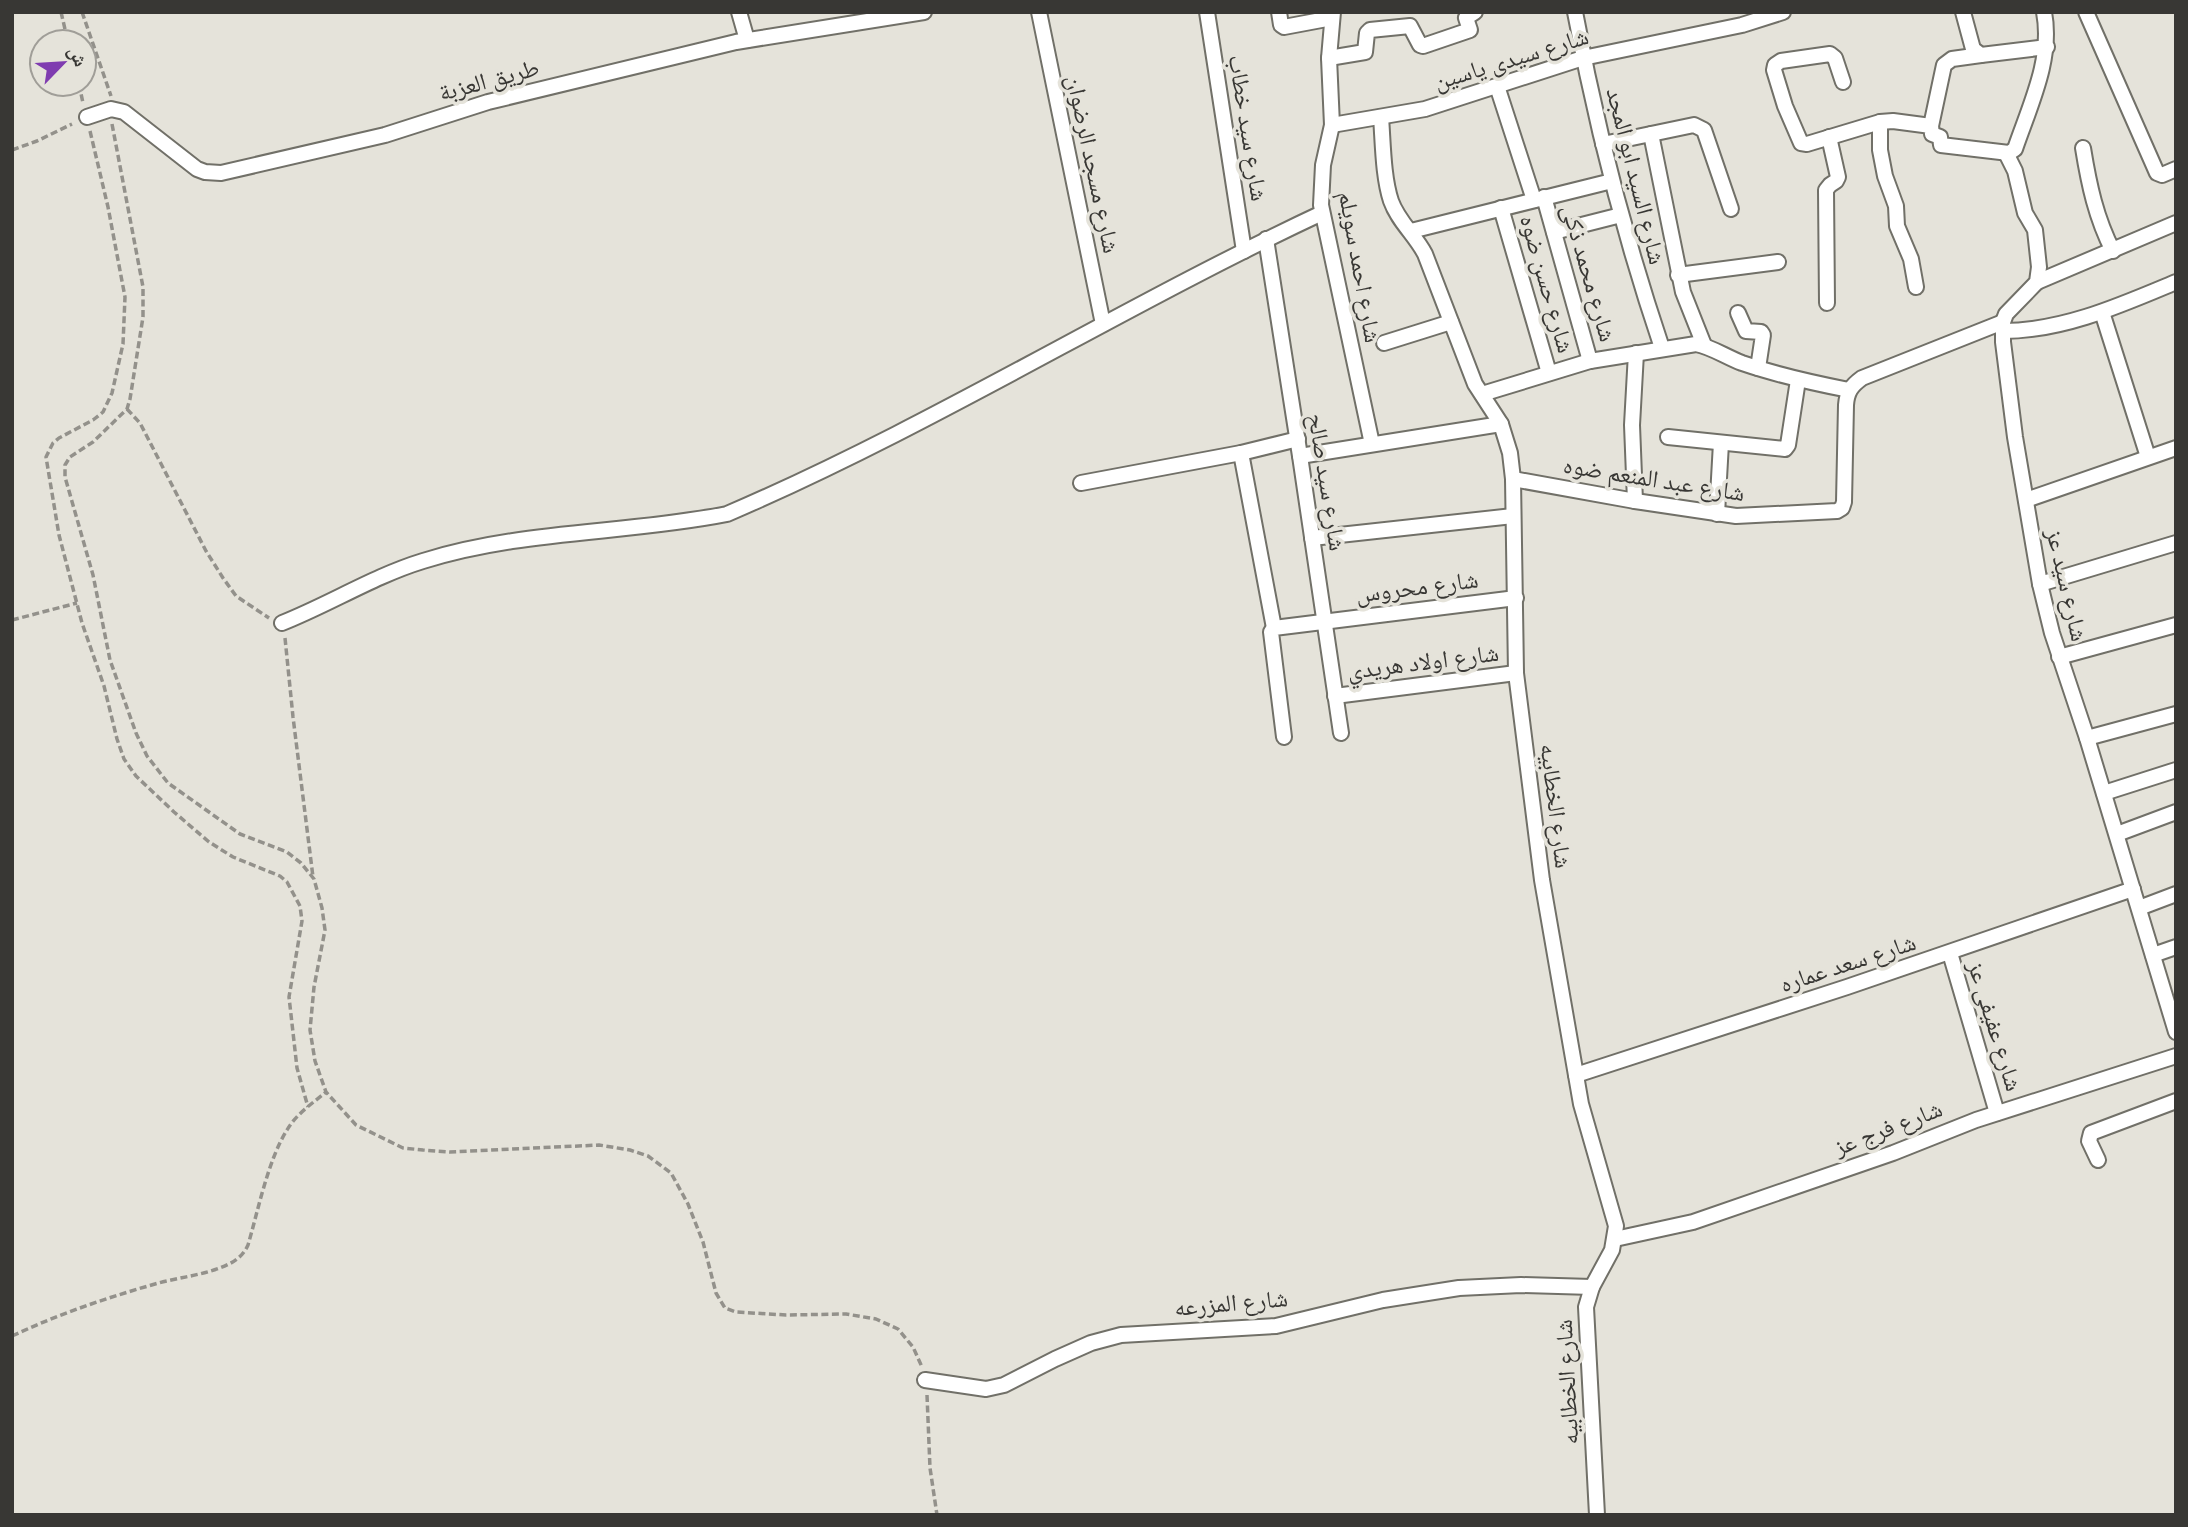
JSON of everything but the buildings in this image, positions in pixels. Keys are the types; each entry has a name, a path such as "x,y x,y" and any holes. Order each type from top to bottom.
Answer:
{"street":[{"path":"739,12 747,40"},
{"name":"طريق العزبة","path":"111,109 129,115 197,169 221,173 385,135 488,102 747,40 924,12"},
{"name":"شارع مسجد الرضوان","path":"1038,12 1103,324"},
{"path":"1329,58 1365,52 1367,33 1370,30 1410,26 1422,46 1457,35 1470,30 1466,18 1475,12"},
{"name":"شارع السيد ابو المجد","path":"1575,12 1612,181 1662,348"},
{"name":"شارع سيدى ياسين","path":"1332,125 1425,108 1583,58 1742,25 1783,12"},
{"path":"1963,12 1973,50 1981,55"},
{"path":"2044,12 2047,47 2045,62 2015,149 2006,153 1941,145 1940,137 1932,134 1931,126 1944,65 1952,59 2047,47"},
{"path":"2086,12 2157,173 2162,175 2176,169"},
{"name":"شارع سيد خطاب","path":"1209,13 1244,250"},
{"path":"1280,19 1284,27 1332,15"},
{"name":"شارع احمد سويلم","path":"1332,15 1329,58 1332,125 1323,165 1322,213 1372,444"},
{"path":"1843,82 1832,55 1781,61 1775,65 1784,106 1799,141 1807,144 1880,122 1931,126"},
{"name":"شارع محمد ذكى","path":"1497,86 1554,232 1590,361"},
{"path":"87,117 111,109"},
{"name":"شارع الخطابيه","path":"1381,117 1391,201 1424,254 1475,384 1501,424 1510,453 1513,479 1517,673 1542,880 1588,1132 1616,1226 1612,1250 1592,1287 1585,1319 1597,1515"},
{"path":"1880,122 1880,150 1885,176 1896,206 1897,226 1911,258 1916,287"},
{"path":"1604,144 1694,125 1701,127 1731,209"},
{"path":"1651,134 1678,275 1704,345"},
{"path":"1827,303 1826,190 1838,177 1829,137"},
{"path":"2083,148 2092,200 2113,251"},
{"path":"2006,153 2015,170 2025,213 2035,230 2039,267 2037,282"},
{"path":"1411,231 1612,181"},
{"name":"شارع حسن ضوه","path":"1501,208 1549,373"},
{"path":"282,623 375,579 424,561 489,545 694,521 727,514 936,415 1244,250 1322,213"},
{"path":"1554,232 1621,215"},
{"path":"2003,326 2013,305 2037,282 2176,223"},
{"name":"شارع سيد صالح","path":"1266,239 1341,733"},
{"path":"1678,275 1778,262"},
{"path":"1482,394 1590,361 1685,344 1704,345 1758,368 1798,380 1849,390 1862,378 2003,326 2024,331 2102,312 2176,282"},
{"path":"2102,312 2148,457"},
{"path":"1738,313 1746,331 1761,332 1763,335 1758,368"},
{"path":"1384,343 1451,322"},
{"name":"شارع سيد عز","path":"2003,326 2015,436 2040,584 2059,657 2117,834 2176,1032"},
{"path":"1635,502 1632,425 1636,353"},
{"path":"1668,437 1783,449 1787,447 1798,380"},
{"name":"شارع عبد المنعم ضوه","path":"1513,479 1717,514 1754,517 1832,513 1842,508 1844,502 1846,405 1849,390"},
{"path":"1300,456 1501,424"},
{"path":"1082,483 1241,453 1298,439"},
{"path":"1717,514 1721,443"},
{"path":"2025,500 2176,448"},
{"path":"1241,453 1274,628 1271,632 1284,737"},
{"path":"1312,538 1513,516"},
{"path":"2040,584 2176,543"},
{"name":"شارع محروس","path":"1274,628 1516,598"},
{"path":"2059,657 2176,625"},
{"name":"شارع اولاد هريدي","path":"1335,696 1517,673"},
{"path":"2087,738 2176,713"},
{"path":"2104,793 2176,770"},
{"path":"2117,834 2176,812"},
{"name":"شارع سعد عماره","path":"1576,1075 1950,953 2133,889"},
{"path":"2138,908 2176,894"},
{"path":"2152,955 2176,947"},
{"name":"شارع عفيفى عز","path":"1950,953 1997,1113"},
{"name":"شارع فرج عز","path":"1615,1239 1693,1222 1893,1153 1976,1119 2176,1056"},
{"path":"2098,1160 2089,1141 2091,1133 2176,1101"},
{"name":"شارع المزرعه","path":"925,1380 986,1389 1004,1385 1091,1343 1121,1335 1276,1326 1383,1300 1459,1288 1521,1285 1592,1287"}],"path":[{"path":"82,12 109,90 114,134 143,287 143,317 127,410 93,442 70,457 65,465 65,477 93,575 110,660 136,733 147,756 168,783 240,834 287,852 301,863 314,879"},
{"path":"82,98 108,207 125,297 123,344 108,404 103,412 59,438 53,443 46,457 59,535 82,623 104,686 124,759 136,776 209,842 233,858 280,876 287,882 300,906 302,920 289,997 298,1068 308,1107"},
{"path":"12,150 87,117"},
{"path":"127,410 139,423 205,551 236,596 268,618 282,623 314,879 325,930 314,987 310,1030 315,1061 326,1092 356,1125 403,1148 450,1152 599,1145 648,1156 671,1173 688,1204 703,1242 716,1293 725,1308 736,1312 786,1315 846,1314 876,1319 898,1329 913,1346 921,1361 925,1380 929,1409 930,1468 937,1515"},
{"path":"12,620 77,603"},
{"path":"12,1336 73,1309 216,1269 238,1258 248,1245 269,1173 286,1130 326,1092"}]}
